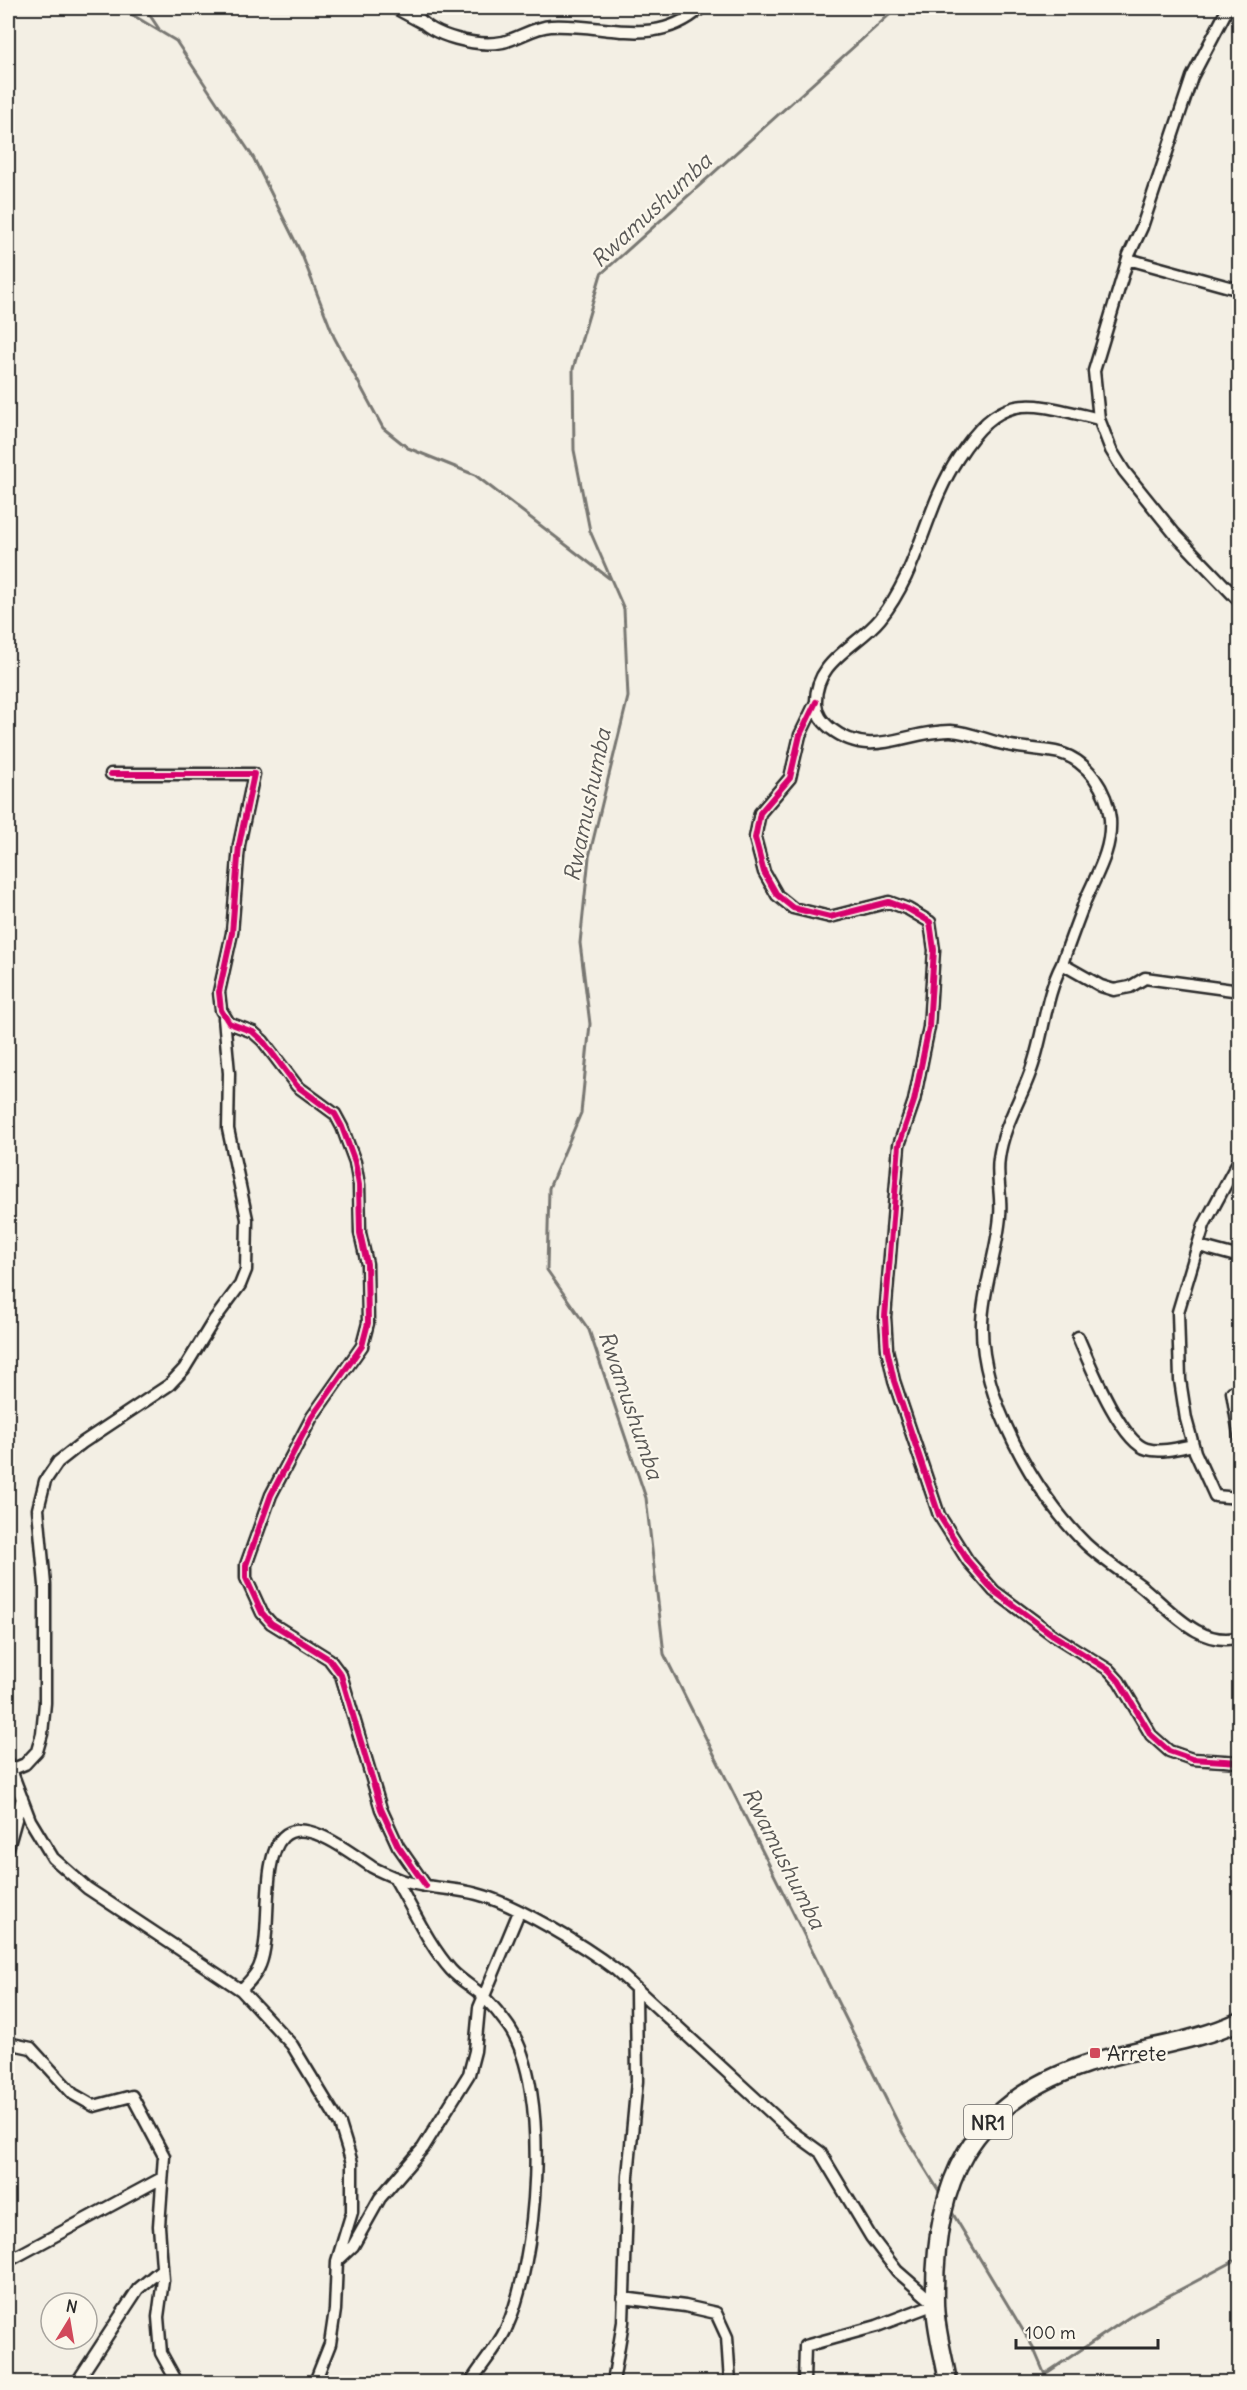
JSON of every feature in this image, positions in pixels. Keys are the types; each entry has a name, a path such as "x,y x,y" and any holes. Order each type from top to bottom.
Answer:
{"highway":[{"name":"NR1","path":"948,2382 935,2304 938,2237 948,2188 973,2139 996,2114 1049,2078 1088,2063 1181,2040 1239,2021"}],"street":[{"path":"395,8 443,33 472,41 495,43 548,26 654,31 678,25 701,8"},
{"path":"417,8 417,16 423,23"},
{"path":"1228,8 1192,77 1095,361 1099,418 1111,450 1124,471 1174,533 1239,602"},
{"path":"1128,259 1239,290"},
{"path":"1099,418 1027,404 1002,411 984,425 956,460 896,597 865,635 831,662 819,685 816,702 800,735 790,778 760,813 755,838 764,872 777,895 793,908 830,917 889,902 908,909 930,922 934,950 929,1027 914,1101 899,1145 885,1317 887,1349 894,1381 939,1515 968,1561 994,1591 1114,1675 1151,1735 1169,1751 1192,1759 1239,1762"},
{"path":"816,702 818,714 823,722 858,743 874,745 920,734 950,731 970,733 1017,747 1063,754 1089,772 1098,783 1106,801 1110,820 1108,846 1104,861 1077,921 1049,995 1031,1071 1011,1116 998,1160 1001,1202 999,1225 996,1249 984,1292 982,1325 990,1386 1021,1454 1046,1498 1087,1545 1191,1628 1217,1639 1239,1637"},
{"path":"111,774 254,774 239,845 232,933 219,992 230,1073 228,1129 247,1219 246,1270 240,1285 214,1320 183,1369 169,1384 82,1443 58,1462 45,1481 38,1509 45,1585 45,1703 42,1734 37,1751 25,1764 9,1768 30,1820 53,1858 87,1888 242,1990 292,2045 325,2096 350,2149 354,2188 352,2212 337,2262 335,2310 330,2344 315,2382"},
{"path":"1062,964 1101,986 1114,990 1130,987 1145,978 1239,991"},
{"path":"224,1018 229,1023 253,1032 263,1041 297,1086 335,1114 355,1162 360,1233 367,1264 366,1335 346,1369 312,1417 271,1495 246,1565 246,1578 262,1612 271,1623 329,1659 341,1675 381,1809 398,1846 426,1886"},
{"path":"1239,1158 1204,1225 1178,1312 1180,1380 1193,1445 1215,1496 1239,1498"},
{"path":"1199,1246 1239,1257"},
{"path":"1078,1338 1117,1419 1138,1445 1148,1450 1162,1450 1193,1445"},
{"path":"1232,1392 1239,1440"},
{"path":"8,1848 22,1798"},
{"path":"242,1990 260,1967 264,1950 272,1864 282,1838 289,1832 305,1831 322,1835 374,1868 394,1877 426,1886 477,1894 519,1912 594,1953 616,1970 791,2131 820,2152 870,2237 897,2271 935,2304 877,2326 805,2346 804,2382"},
{"path":"394,1877 451,1971 484,1997 510,2028 524,2055 536,2128 536,2172 530,2231 515,2302 506,2329 471,2382"},
{"path":"337,2262 353,2246 380,2198 423,2148 469,2074 475,2051 479,2007 519,1912"},
{"path":"613,2382 623,2322 628,2176 637,2081 636,1990"},
{"path":"8,2043 31,2048 73,2094 94,2106 132,2096 164,2156 159,2226 162,2269 158,2318 161,2353 177,2382"},
{"path":"8,2261 162,2178"},
{"path":"77,2382 138,2289 162,2269"},
{"path":"623,2298 685,2306 716,2313 728,2337 730,2382"}],"waterway":[{"path":"121,8 176,41 253,157 302,255 334,337 383,428 408,448 475,475 609,578"},
{"path":"145,8 159,29"},
{"name":"Rwamushumba","path":"897,8 601,274 573,369 574,450 590,531 624,609 628,697 589,857 580,943 590,1024 581,1113 549,1188 547,1270 589,1330 646,1498 664,1654 903,2133 942,2196"},
{"name":"Rwamushumba","path":"950,2209 1033,2347 1048,2382"},
{"path":"1045,2374 1134,2314 1240,2258"}],"cycle path":[{"path":"816,702 800,735 790,778 760,813 755,838 764,872 777,895 793,908 830,917 889,902 908,909 930,922 934,950 929,1027 914,1101 899,1145 885,1317 887,1349 894,1381 939,1515 968,1561 994,1591 1053,1635 1109,1670 1119,1681 1151,1735 1169,1751 1192,1759 1240,1762"},
{"path":"111,774 254,774 239,845 232,933 219,992 221,1010 229,1023 253,1032 263,1041 297,1086 335,1114 342,1127 355,1162 359,1185 360,1233 367,1264 368,1323 362,1346 312,1417 271,1495 246,1565 246,1578 262,1613 271,1623 329,1659 341,1675 381,1809 398,1846 426,1886"}],"place":[{"name":"Arrete","path":"1095,2053"}]}
